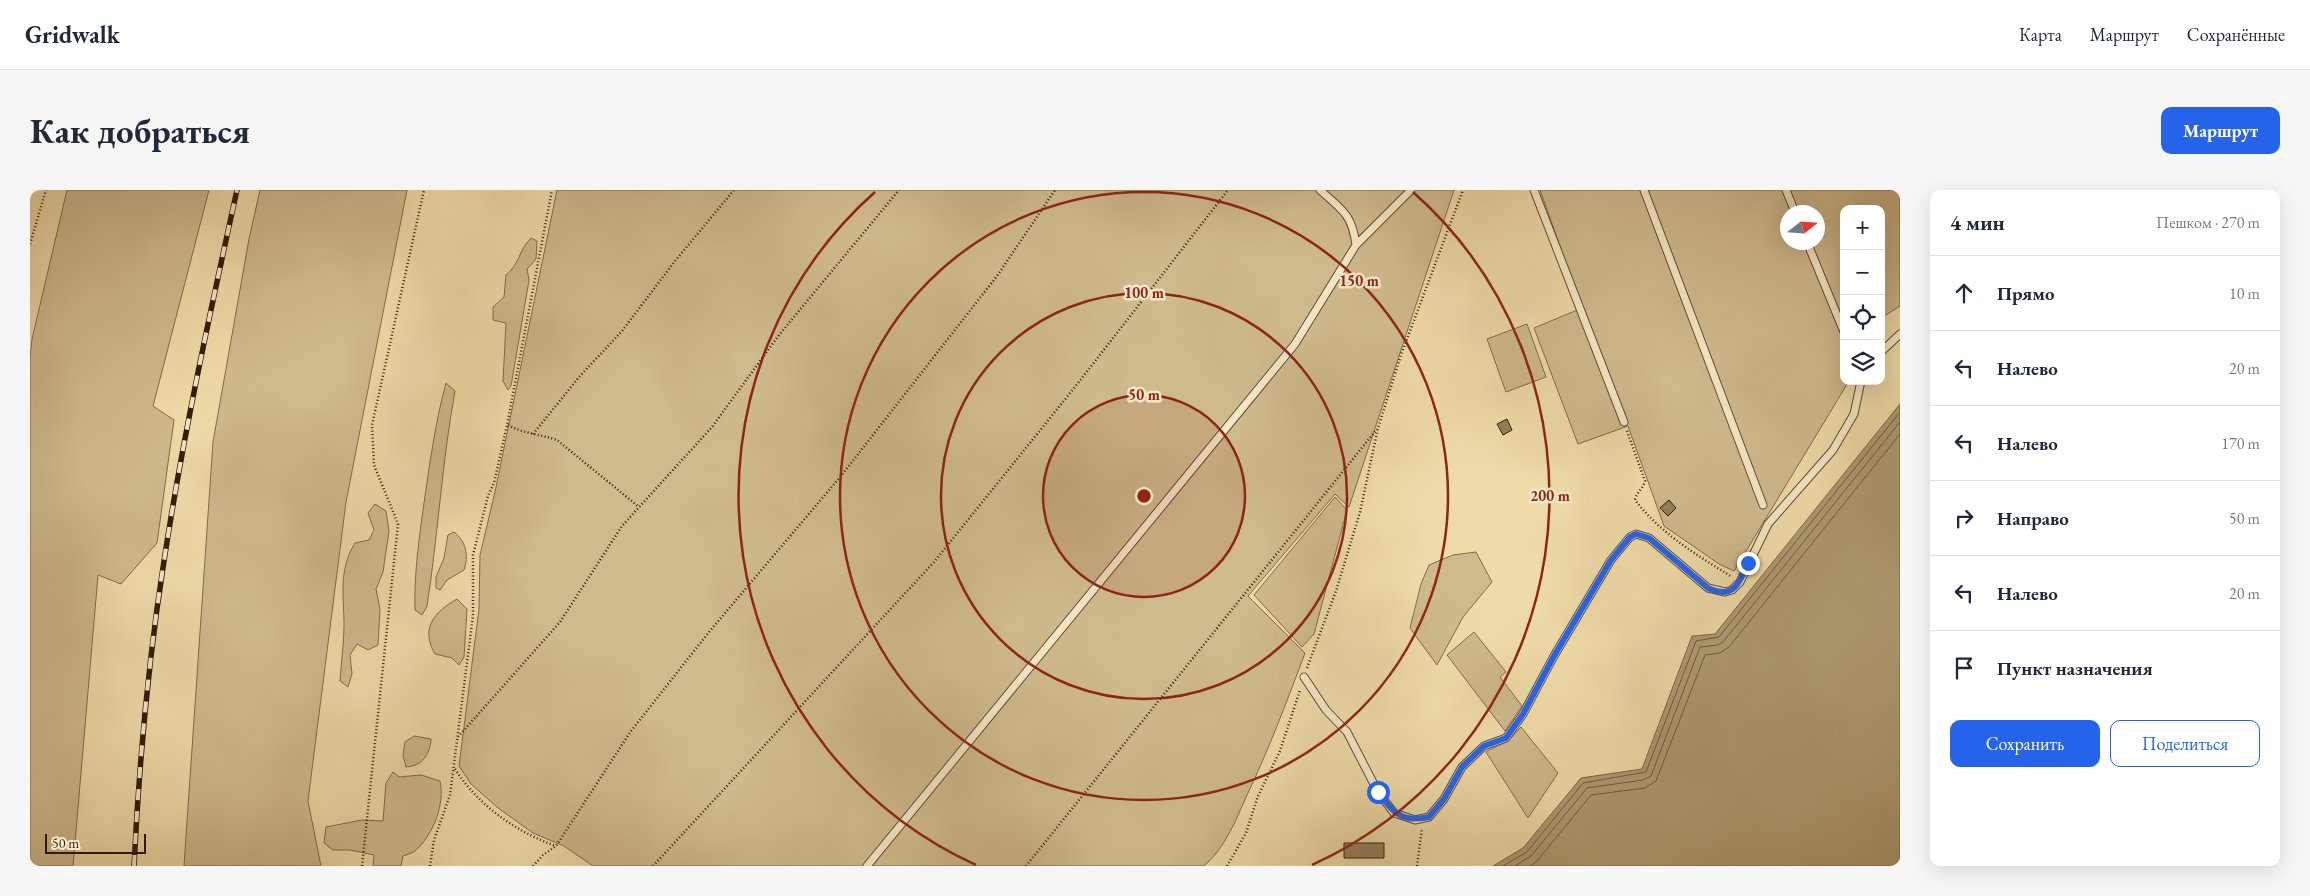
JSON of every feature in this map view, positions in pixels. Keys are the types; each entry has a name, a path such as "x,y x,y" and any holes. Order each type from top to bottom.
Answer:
{"lane":[{"path":"1320,190 1345,213 1353,226 1356,245"},
{"path":"867,866 1295,344 1356,245 1412,190"},
{"path":"1534,190 1624,422"},
{"path":"1644,190 1763,505"},
{"path":"1786,190 1792,205"},
{"path":"1811,250 1840,322"},
{"path":"1885,348 1900,334"},
{"path":"1304,677 1326,710 1347,732 1378,792 1394,813 1415,820 1429,817 1444,799 1462,767 1484,746 1506,738 1523,714 1554,656 1611,560 1630,537 1636,534 1649,538 1708,588 1716,592 1732,590 1740,582 1768,524 1833,450 1854,414 1860,385"}],"path":[{"path":"30,244 46,190"},
{"path":"362,866 398,524 374,465 372,425 424,190"},
{"path":"430,866 434,840 450,795 454,768 473,616 473,555 485,505 494,483 507,425 552,190"},
{"path":"533,434 580,376 622,331 734,190"},
{"path":"458,737 560,622 622,526 712,427 779,335 899,190"},
{"path":"533,866 556,846 631,731 709,632 853,460 997,276 1055,190"},
{"path":"654,866 934,562 1075,387 1228,190"},
{"path":"1227,866 1246,833 1258,796 1280,751 1304,677 1336,591 1360,512 1378,428 1401,355 1464,190"},
{"path":"1624,422 1645,481 1644,487 1636,493 1635,500 1648,517 1670,537 1740,582"},
{"path":"507,425 518,431 557,440 639,507"},
{"path":"1026,866 1378,428"},
{"path":"454,768 466,786 493,811 532,838 556,846"},
{"path":"1417,866 1422,819"}],"shaded area":[{"path":"67,190 209,190 153,406 174,420 157,543 121,584 98,575 73,866 30,866 30,357 32,339"},
{"path":"260,190 407,190 346,502 308,801 321,866 184,866 213,442 249,239"},
{"path":"557,190 1454,190 1349,507 1335,494 1248,596 1305,653 1285,707 1234,824 1218,851 1204,866 593,866 564,846 533,833 498,808 471,784 459,766 479,609 480,555 495,492"},
{"path":"1540,190 1900,190 1900,306 1885,315 1885,205 1840,205 1840,385 1847,385 1734,571 1719,564 1664,526 1628,426 1578,444 1534,328 1582,308"},
{"path":"531,238 537,241 536,259 527,269 529,280 511,386 508,390 503,381 506,323 493,320 493,307 504,297 506,275 511,271"},
{"path":"1527,324 1546,377 1506,392 1487,339"},
{"path":"446,383 455,391 427,606 422,615 415,610 417,556 433,443"},
{"path":"1335,497 1347,510 1314,634 1302,647 1254,595"},
{"path":"375,504 386,511 389,531 383,572 376,589 380,609 378,645 368,650 357,644 350,655 352,674 348,687 340,681 344,633 344,573 346,563 355,543 369,540 374,530 368,513"},
{"path":"454,532 464,544 466,559 464,570 447,580 440,590 436,588 436,577 444,558 448,535"},
{"path":"1476,552 1492,582 1463,617 1437,665 1410,628 1421,584 1429,565 1453,555"},
{"path":"457,599 467,609 464,657 459,665 452,658 435,654 429,637 429,629 436,616"},
{"path":"1474,632 1506,672 1500,677 1522,706 1505,731 1447,655"},
{"path":"1521,727 1558,773 1528,818 1486,752 1510,739"},
{"path":"414,736 431,739 429,750 421,762 406,767 403,755 405,742"},
{"path":"393,772 399,777 421,775 440,781 441,790 437,817 433,826 416,850 403,856 401,866 373,866 374,855 350,850 333,850 324,843 326,827 362,820 383,821 386,783"}],"water":[{"path":"1900,404 1900,866 1493,866 1523,848 1581,778 1642,769 1692,636 1715,634"}],"building":[{"path":"1507,419 1512,430 1503,435 1497,424"},
{"path":"1669,500 1676,508 1668,516 1660,508"},
{"path":"1344,843 1384,843 1384,858 1344,858"}],"railway":[{"path":"134,866 145,714 153,637 171,514 188,421 237,190"}],"route":[{"path":"1378,792 1394,813 1415,820 1429,817 1444,799 1462,767 1484,746 1506,738 1523,714 1554,656 1611,560 1630,537 1636,534 1643,534 1694,574 1708,588 1716,592 1732,590 1740,582 1748,563"}]}
